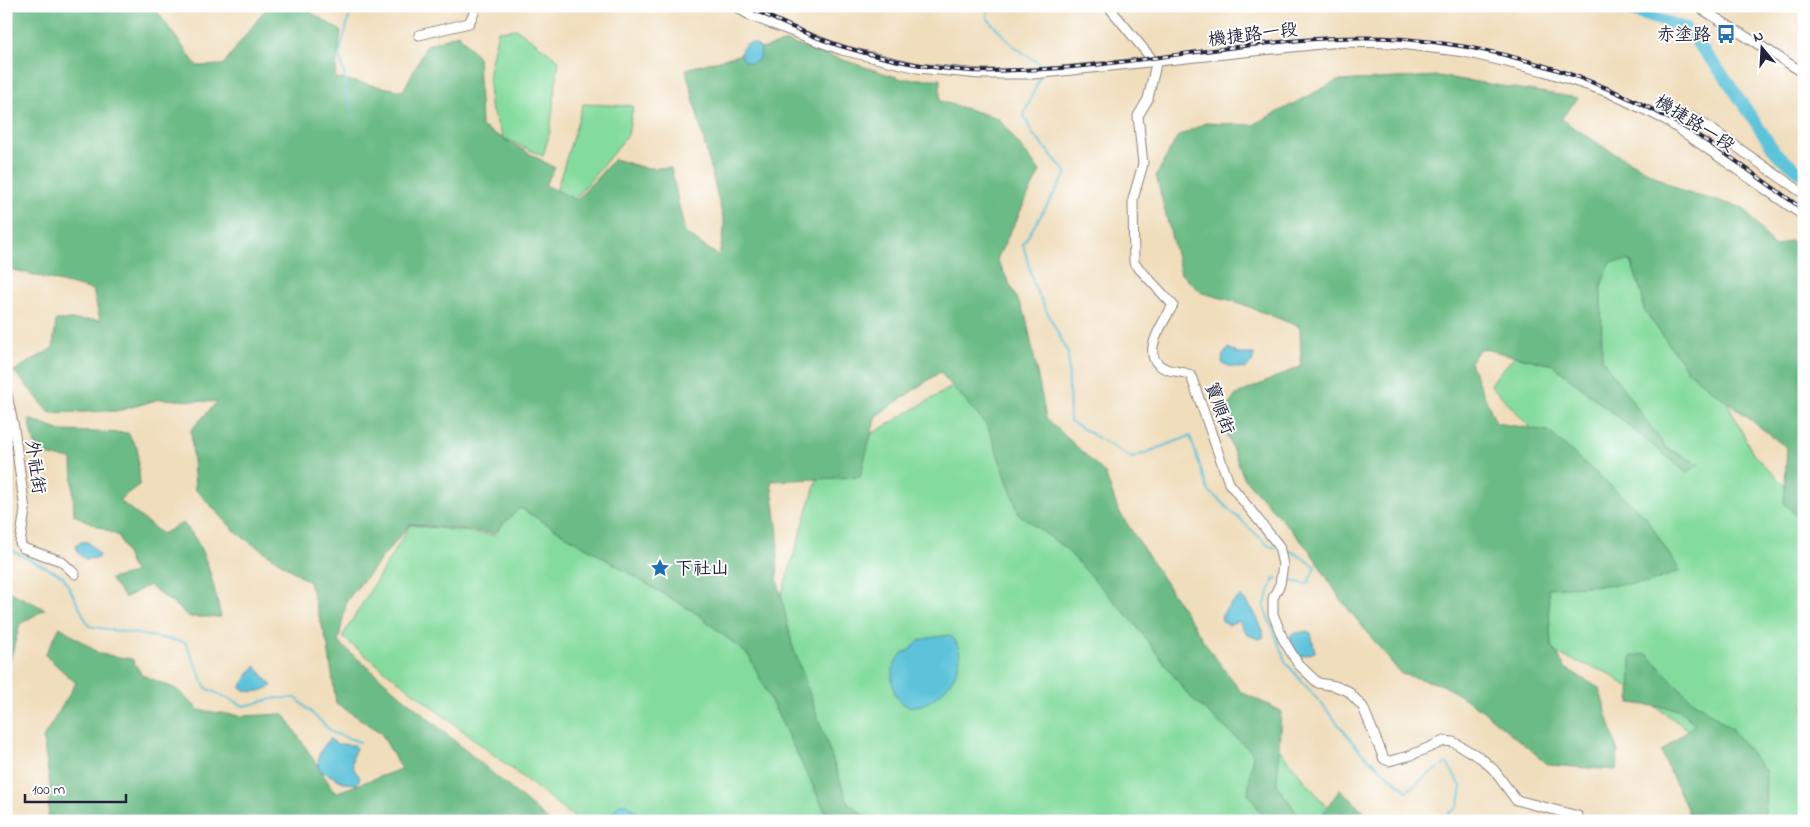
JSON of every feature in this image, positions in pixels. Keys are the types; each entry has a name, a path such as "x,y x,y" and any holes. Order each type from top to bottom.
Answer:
{"street":[{"path":"419,36 469,23 474,13 473,6"},
{"name":"機捷路一段","path":"735,6 751,16 842,50 918,68 980,74 1037,74 1340,42 1392,42 1465,52 1544,71 1608,92 1666,120 1804,216"},
{"path":"1108,6 1155,62"},
{"path":"1697,6 1804,73"},
{"name":"寶順街","path":"1155,62 1154,78 1148,99 1138,116 1143,164 1133,199 1134,263 1174,305 1153,342 1151,354 1155,362 1169,370 1186,372 1191,376 1228,483 1279,546 1283,565 1280,584 1273,598 1273,614 1283,639 1298,664 1318,683 1348,691 1362,708 1376,734 1384,759 1389,762 1409,756 1444,741 1453,742 1481,758 1494,770 1516,800 1578,816 1579,821"},
{"name":"機捷路一段","path":"1694,118 1804,194"},
{"name":"外社街","path":"6,391 14,428 25,510 20,543 23,548 61,561 75,574"}],"green space":[{"path":"6,6 153,6 197,66 223,65 268,6 301,6 341,31 335,78 403,91 427,45 458,34 478,57 481,126 555,168 545,185 577,200 614,159 645,168 671,168 685,233 719,256 724,222 686,69 787,42 902,79 940,79 940,101 998,118 1040,171 997,259 1026,317 1046,418 1105,473 1118,510 1209,649 1241,692 1281,711 1277,785 1303,821 1266,821 1248,793 1253,753 1189,696 1134,623 1066,549 1019,514 988,427 940,372 876,416 860,477 771,481 778,533 777,578 792,644 848,803 871,821 832,821 828,817 749,656 699,615 520,508 494,533 410,524 347,600 338,642 549,821 220,821 186,816 183,821 48,821 50,786 43,738 76,683 45,655 60,627 100,654 132,659 142,675 176,689 199,710 241,716 284,714 335,793 401,769 381,733 336,703 328,646 309,582 238,534 195,489 191,430 217,402 160,399 118,411 50,413 14,371 53,348 56,320 100,320 93,290 6,268"},
{"path":"517,29 559,60 550,131 543,156 503,138 490,106 489,71 498,31"},
{"path":"1438,76 1578,98 1561,119 1602,146 1684,192 1744,208 1774,247 1791,240 1804,252 1804,524 1784,503 1787,448 1689,372 1644,310 1642,295 1631,261 1610,262 1601,286 1602,359 1666,448 1699,464 1687,473 1553,365 1480,348 1470,363 1496,423 1548,431 1645,516 1680,571 1648,583 1548,588 1551,644 1565,668 1599,688 1618,752 1616,770 1549,765 1482,710 1443,685 1401,674 1341,600 1310,551 1244,478 1220,417 1236,395 1301,366 1300,327 1237,302 1202,293 1181,274 1156,176 1177,137 1205,123 1253,125 1337,81"},
{"path":"583,104 633,106 628,135 575,199 555,195"},
{"path":"1614,244 1663,272 1753,454 1804,505 1804,821 1739,821 1744,769 1608,673 1538,647 1534,585 1667,576 1490,384"},
{"path":"972,375 1338,821 858,821 845,810 772,626 822,463"},
{"path":"29,419 61,431 128,433 137,448 140,484 119,500 162,534 183,523 198,543 208,567 221,617 190,617 149,585 125,598 110,579 134,573 119,536 74,515 72,459 37,454"},
{"path":"526,491 765,639 845,821 579,821 342,637 410,525 495,535"},
{"path":"6,590 45,609 20,624 6,675"},
{"path":"1647,654 1688,697 1731,728 1766,772 1765,819 1767,821 1689,821 1687,809 1661,752 1695,724 1678,709 1630,703 1631,656"},
{"path":"1340,789 1374,821 1318,821"}],"water":[{"path":"751,43 758,46 761,53 758,60 751,63 744,60 741,53 744,46"},
{"path":"1229,348 1238,354 1254,354 1252,363 1245,369 1231,367 1222,363 1223,355"},
{"path":"81,542 88,542 99,554 98,558 85,559 78,553 76,546"},
{"path":"1240,596 1255,614 1264,637 1259,639 1248,635 1238,621 1228,625 1223,622 1221,617 1226,609"},
{"path":"1307,631 1311,633 1315,652 1299,657 1295,654 1290,637 1292,634"},
{"path":"949,635 958,646 960,659 956,673 948,685 925,704 913,706 902,703 895,693 892,679 897,660 919,641"},
{"path":"255,666 272,686 253,692 241,688"},
{"path":"330,739 337,744 355,745 352,763 360,777 357,784 345,783 320,770 318,761 320,753"},
{"path":"619,804 627,804 648,821 616,821 613,812"}],"waterway":[{"path":"352,6 339,55 345,78 345,89 354,117"},
{"path":"988,6 987,18 1011,44 1044,67 1043,70"},
{"path":"1616,6 1685,28 1724,76 1776,153 1804,175"},
{"path":"1040,77 1024,115 1032,133 1067,173 1023,244 1034,286 1068,353 1070,421 1132,458 1190,436 1208,490 1269,546 1276,548"},
{"path":"6,541 11,550 63,576 89,626 185,642 206,688 244,706 277,698 296,698 333,733 360,742"},
{"path":"1283,550 1293,552 1315,566 1308,584 1284,580"},
{"path":"1277,579 1274,578 1264,607 1286,663 1318,700"},
{"path":"1321,703 1361,752 1407,791 1447,763 1462,788 1458,807 1438,821"}],"railway":[{"path":"745,6 806,33 844,47 906,62 970,71 1020,70 1116,63 1260,44 1308,40 1404,39 1473,48 1541,65 1574,76 1639,103 1705,140 1804,210"}],"place":[{"name":"赤塗路","path":"1726,34"},
{"name":"下社山","path":"660,568"}]}
